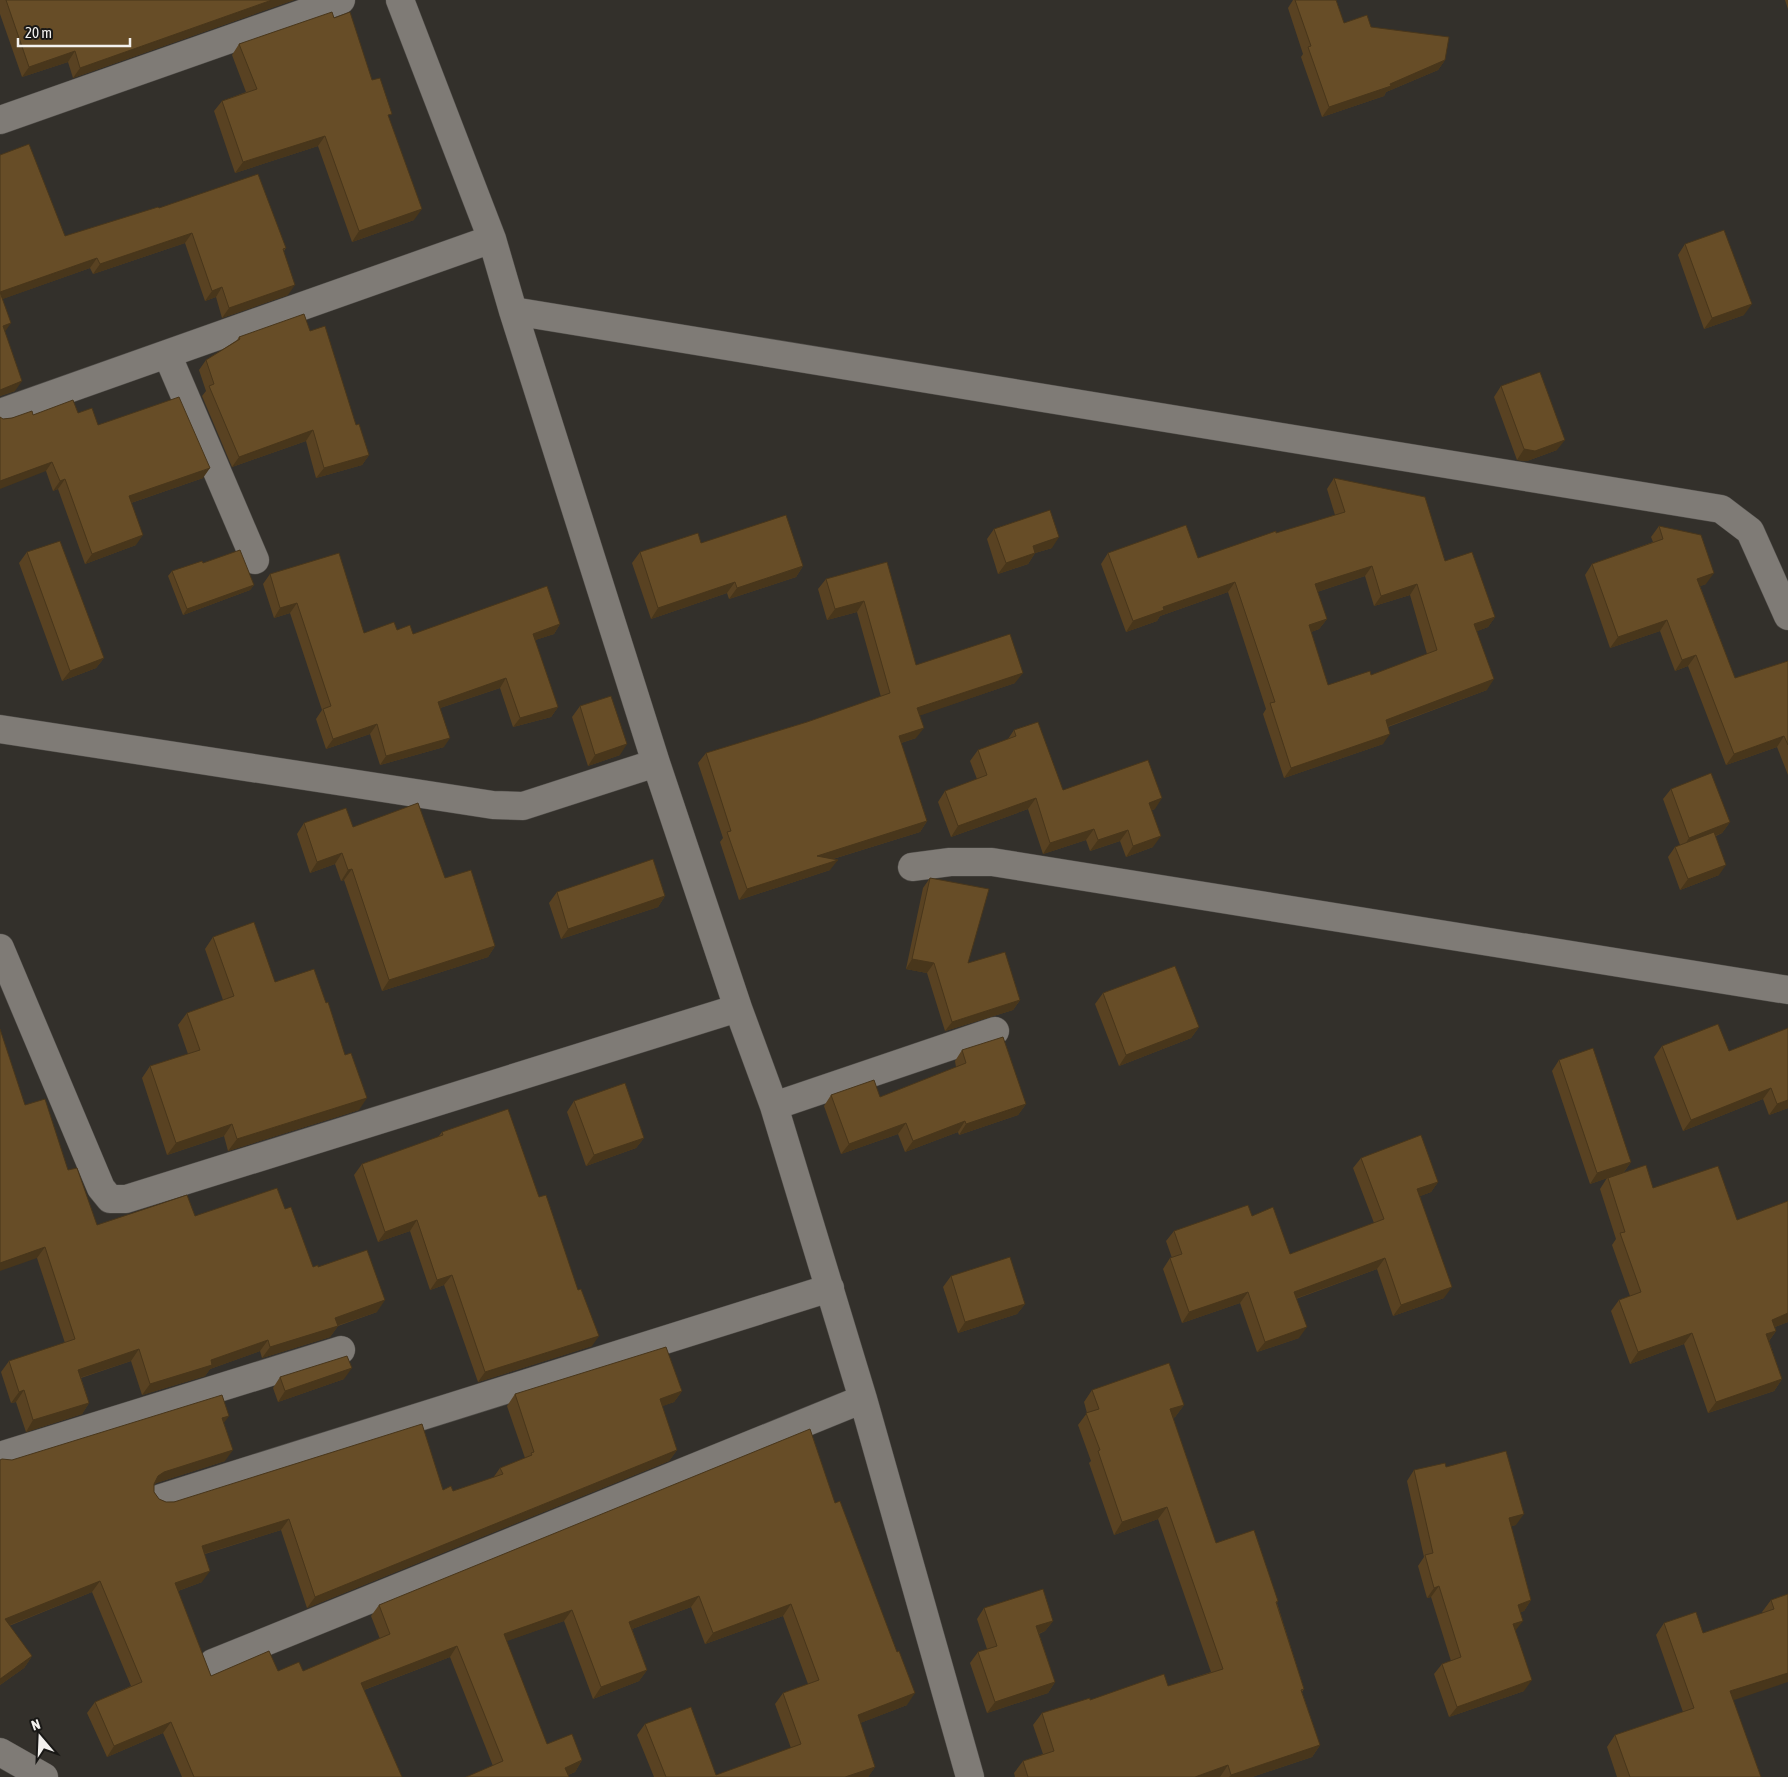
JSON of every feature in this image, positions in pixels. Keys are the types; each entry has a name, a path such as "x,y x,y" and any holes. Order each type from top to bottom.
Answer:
{"street":[{"path":"0,120 342,0"},
{"path":"400,0 492,239 656,763 738,1008 774,1106 863,1398 970,1777"},
{"path":"0,413 492,239"},
{"path":"513,311 1721,509 1750,531 1788,616"},
{"path":"167,354 255,560"},
{"path":"0,730 493,805 523,806 656,763"},
{"path":"912,867 950,862 992,862 1788,990"},
{"path":"0,948 101,1188 110,1199 126,1200 738,1008"},
{"path":"774,1106 995,1032"},
{"path":"161,1498 830,1288"},
{"path":"0,1456 341,1350"},
{"path":"213,1663 863,1398"},
{"path":"0,1752 44,1777"}],"building":[{"path":"6,0 272,0 80,68 75,51 29,67"},
{"path":"1295,0 1336,0 1344,23 1367,15 1371,27 1449,37 1445,60 1390,84 1391,86 1329,107 1308,47 1311,46"},
{"path":"332,12 334,18 350,12 372,80 380,78 392,114 388,115 422,209 359,231 325,136 243,162 222,101 257,89 239,44"},
{"path":"29,144 65,236 159,208 258,174 286,248 283,249 295,285 229,308 222,287 212,291 192,233 100,264 97,258 0,292 0,155"},
{"path":"1724,230 1752,304 1712,318 1685,244"},
{"path":"0,292 11,323 3,326 22,381 0,390"},
{"path":"304,314 310,331 325,326 356,425 359,424 369,455 324,468 313,430 239,457 209,386 214,384 206,360 240,339 239,337"},
{"path":"1540,372 1565,440 1535,451 1524,449 1501,386"},
{"path":"179,397 210,468 129,496 143,535 92,554 65,479 60,481 52,462 0,481 0,417 3,419 12,418 32,411 33,415 73,400 78,413 92,408 98,425"},
{"path":"1334,478 1425,497 1445,561 1472,552 1495,617 1474,624 1494,679 1386,720 1390,734 1291,768 1270,703 1275,702 1235,582 1163,607 1164,610 1133,621 1108,553 1186,525 1198,558 1276,531 1276,533 1345,512","holes":["1372,566 1381,596 1417,584 1437,650 1371,675 1370,671 1328,685 1309,625 1327,619 1315,584"]},
{"path":"1050,510 1059,537 1033,546 1035,553 1006,563 994,529"},
{"path":"786,515 803,566 737,588 735,582 658,608 640,552 698,533 701,543"},
{"path":"1659,526 1701,535 1714,573 1697,579 1735,678 1788,661 1788,745 1784,736 1734,754 1696,655 1682,660 1667,620 1618,637 1592,564 1663,539"},
{"path":"60,541 104,658 70,671 27,552"},
{"path":"240,550 254,585 187,609 172,571 202,561 203,563"},
{"path":"339,553 364,633 394,622 397,630 410,625 413,634 547,586 560,624 533,634 558,707 520,718 506,678 438,702 450,738 386,756 377,724 333,739 323,709 331,706 297,603 280,608 270,574"},
{"path":"887,562 916,665 1010,634 1023,673 917,708 924,728 899,736 927,821 817,856 838,860 747,889 727,832 731,831 706,753 807,722 890,693 864,601 835,609 826,579"},
{"path":"611,696 627,744 595,755 580,706"},
{"path":"1038,722 1063,790 1148,760 1162,798 1149,803 1161,836 1133,846 1128,830 1098,840 1094,829 1050,843 1036,798 958,826 945,791 987,775 978,750 1016,736 1014,730"},
{"path":"1711,773 1730,822 1689,838 1671,789"},
{"path":"418,803 445,878 471,870 495,946 389,980 352,869 348,870 342,853 317,862 304,823 346,808 353,827"},
{"path":"1714,832 1726,865 1688,879 1675,847"},
{"path":"653,859 665,896 568,929 557,892"},
{"path":"930,878 989,889 968,963 1005,952 1020,1000 952,1022 934,963 912,959"},
{"path":"254,922 275,982 314,969 326,1003 328,1002 345,1055 351,1053 367,1098 237,1139 232,1124 176,1143 150,1066 200,1050 187,1013 234,996 213,937"},
{"path":"1175,966 1199,1027 1126,1055 1103,993"},
{"path":"1718,1024 1729,1051 1788,1028 1788,1100 1777,1104 1771,1088 1691,1120 1662,1046"},
{"path":"0,1029 25,1105 45,1099 68,1170 77,1168 97,1225 187,1195 195,1216 277,1188 285,1209 291,1207 313,1267 318,1265 318,1267 367,1250 385,1300 335,1318 338,1326 270,1347 268,1340 211,1360 212,1365 150,1384 139,1349 78,1370 89,1403 33,1420 24,1390 19,1392 9,1361 75,1339 45,1247 0,1263"},
{"path":"1003,1037 1026,1104 966,1124 965,1121 913,1141 906,1123 849,1144 831,1095 874,1080 880,1097 966,1063 962,1050"},
{"path":"1593,1048 1631,1162 1597,1173 1559,1060"},
{"path":"625,1083 644,1138 594,1155 574,1101"},
{"path":"508,1109 539,1197 546,1195 578,1290 581,1289 599,1336 485,1372 452,1275 437,1280 417,1220 385,1232 362,1164 443,1135 442,1132"},
{"path":"1421,1135 1438,1182 1417,1189 1452,1287 1401,1305 1385,1258 1294,1292 1307,1327 1265,1342 1248,1292 1189,1312 1170,1258 1182,1254 1174,1231 1248,1205 1252,1216 1273,1207 1290,1254 1384,1219 1361,1158"},
{"path":"1646,1165 1653,1188 1718,1166 1737,1220 1788,1201 1788,1313 1772,1320 1776,1331 1766,1334 1782,1379 1716,1402 1692,1333 1638,1352 1619,1300 1641,1292 1620,1233 1625,1232 1608,1178"},
{"path":"1010,1257 1025,1304 965,1322 951,1276"},
{"path":"666,1347 682,1391 660,1399 677,1450 315,1597 289,1519 202,1546 210,1571 175,1583 211,1676 269,1651 278,1671 299,1662 303,1671 390,1634 379,1605 810,1429 835,1503 840,1501 897,1652 899,1651 915,1693 858,1715 875,1767 845,1777 666,1777 645,1724 691,1707 716,1775 801,1744 783,1693 819,1680 791,1604 713,1633 699,1596 629,1622 647,1670 601,1687 572,1610 504,1634 547,1744 572,1734 582,1760 565,1768 569,1777 466,1777 503,1761 457,1646 361,1683 402,1777 194,1777 171,1722 114,1746 95,1702 142,1682 100,1581 5,1619 32,1656 0,1679 0,1460 2,1459 12,1460 222,1395 229,1416 222,1418 233,1450 164,1472 158,1476 154,1484 154,1492 159,1499 166,1502 174,1502 422,1424 443,1490 451,1486 453,1491 503,1474 500,1468 532,1455 531,1453 534,1452 515,1394"},
{"path":"347,1356 352,1368 285,1391 280,1377"},
{"path":"1169,1363 1184,1405 1170,1409 1216,1543 1254,1530 1278,1601 1276,1602 1304,1689 1301,1690 1320,1745 1231,1775 1228,1765 1195,1777 1028,1777 1023,1761 1054,1751 1042,1713 1090,1698 1090,1700 1164,1674 1168,1686 1223,1669 1167,1507 1122,1522 1098,1451 1100,1450 1086,1413 1099,1409 1092,1390"},
{"path":"1506,1451 1524,1514 1509,1518 1531,1600 1518,1605 1523,1621 1513,1624 1532,1680 1457,1707 1442,1664 1461,1657 1439,1586 1434,1588 1425,1555 1433,1553 1414,1470 1445,1463 1446,1467"},
{"path":"1043,1589 1053,1621 1036,1626 1055,1682 995,1702 978,1652 997,1646 984,1608"},
{"path":"1788,1594 1788,1673 1730,1691 1761,1777 1630,1777 1615,1735 1694,1708 1664,1623 1696,1612 1703,1633 1774,1609 1771,1600"}]}
